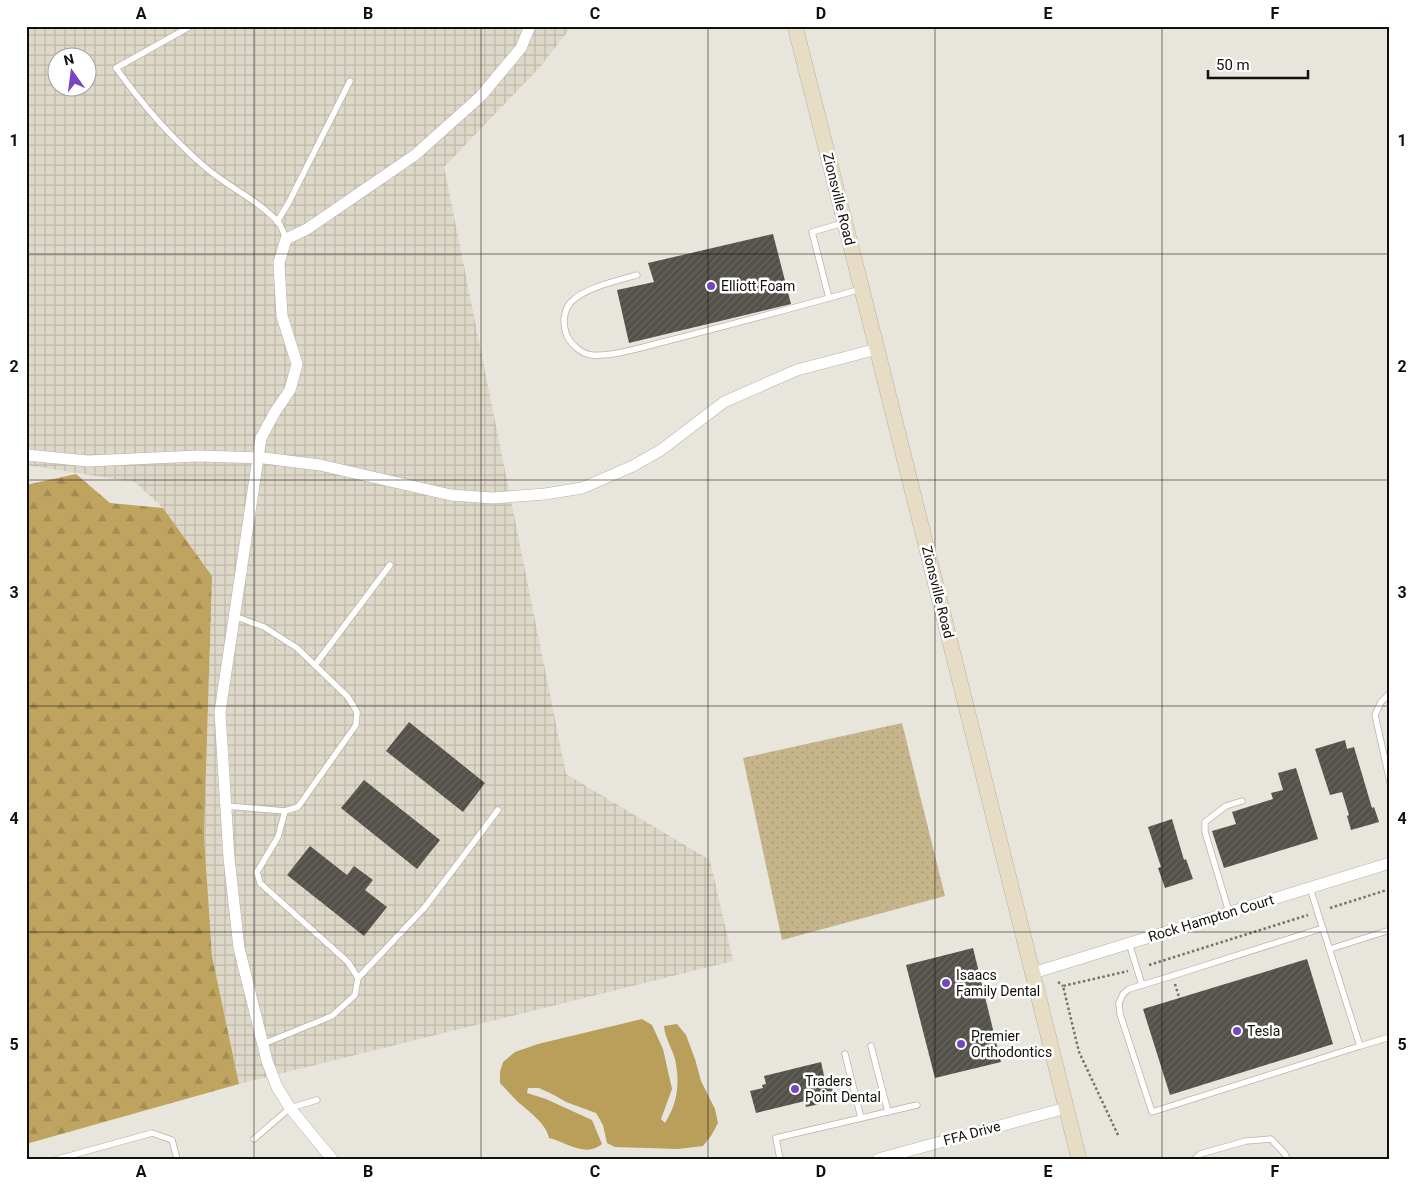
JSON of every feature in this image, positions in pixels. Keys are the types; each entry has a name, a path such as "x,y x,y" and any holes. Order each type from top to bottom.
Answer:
{"main road":[{"name":"Zionsville Road","path":"795,26 1078,1159"}],"street":[{"path":"332,1159 290,1108 277,1087 267,1061 252,1006 239,948 229,858 220,712 261,438 290,390 297,364 282,316 278,263 286,239 307,229 415,155 481,96 521,48 530,26"},
{"path":"26,455 88,461 198,456 258,458 320,465 451,495 492,498 545,494 582,488 633,466 661,450 724,402 797,370 877,349"},
{"name":"Rock Hampton Court","path":"1033,973 1390,863"},
{"name":"FFA Drive","path":"878,1159 1066,1108"}],"lane":[{"path":"191,26 116,68 137,98 171,136 206,168 262,208 279,223 286,239"},
{"path":"277,222 350,82"},
{"path":"829,298 812,232 845,223"},
{"path":"637,275 581,294 570,302 565,311 564,324 566,334 580,351 591,355 615,353 737,323 862,289"},
{"path":"315,665 390,565"},
{"path":"226,806 285,811 298,806 356,725 357,712 348,698 298,648 264,627 234,616"},
{"path":"1390,694 1381,702 1375,715 1390,782"},
{"path":"1229,912 1205,832 1205,822 1226,806 1242,801"},
{"path":"263,1044 332,1016 355,995 358,978 425,906 498,810"},
{"path":"285,811 278,837 257,872 260,883 348,962 358,978"},
{"path":"1310,888 1360,1046"},
{"path":"1323,928 1129,989 1122,994 1119,1003 1120,1014 1152,1112 1390,1036"},
{"path":"1330,949 1390,930"},
{"path":"1129,943 1142,985"},
{"path":"871,1046 888,1112"},
{"path":"845,1054 861,1118"},
{"path":"254,1139 290,1108 317,1100"},
{"path":"780,1159 776,1138 917,1105"},
{"path":"58,1159 152,1133 172,1140 177,1159"},
{"path":"1195,1159 1200,1154 1246,1141 1271,1139 1285,1154 1287,1159"}],"path":[{"path":"1330,908 1390,889"},
{"path":"1148,965 1308,915"},
{"path":"1167,959 1170,967"},
{"path":"1063,986 1128,971"},
{"path":"1058,982 1063,986 1079,1052 1118,1135"}],"shaded area":[{"path":"26,26 572,26 540,67 444,167 566,774 710,860 733,961 239,1084 212,956 204,836 212,576 163,508 135,482 26,465"},
{"path":"902,723 945,896 782,940 743,758"},
{"path":"642,1019 652,1025 663,1049 672,1089 661,1119 665,1123 673,1108 677,1092 677,1076 675,1059 664,1026 677,1024 686,1035 701,1081 715,1109 718,1123 703,1146 678,1149 615,1147 607,1143 603,1125 596,1113 566,1102 539,1088 528,1088 527,1093 546,1099 592,1120 602,1144 589,1150 576,1148 549,1138 540,1122 500,1083 500,1072 503,1062 515,1052 538,1044"}],"green space":[{"path":"76,474 110,503 163,508 212,576 204,836 212,956 239,1084 26,1144 26,485"}],"building":[{"name":"Elliott Foam","path":"773,234 791,304 629,343 617,290 654,282 648,263"},
{"path":"409,722 485,783 463,812 386,751"},
{"path":"1345,740 1347,749 1354,747 1372,808 1374,807 1379,822 1351,830 1347,816 1349,815 1342,792 1330,795 1315,749"},
{"path":"1296,768 1318,839 1224,868 1212,831 1236,824 1232,812 1273,799 1271,793 1283,790 1278,773"},
{"path":"364,780 440,840 417,869 341,808"},
{"path":"1172,819 1184,860 1186,859 1193,879 1165,888 1158,868 1161,867 1148,827"},
{"path":"310,846 347,875 354,866 373,880 365,890 387,907 364,936 287,875"},
{"path":"973,948 1001,1062 935,1078 906,965"},
{"path":"1307,959 1333,1044 1170,1095 1143,1009"},
{"name":"Traders Point Dental","path":"821,1062 825,1080 830,1079 834,1096 828,1098 829,1102 806,1107 805,1101 756,1113 750,1091 763,1088 762,1085 766,1084 764,1076"}],"place":[{"name":"Elliott Foam","path":"711,286"},
{"name":"Isaacs Family Dental","path":"946,983"},
{"name":"Tesla","path":"1237,1031"},
{"name":"Premier Orthodontics","path":"961,1044"},
{"name":"Traders Point Dental","path":"795,1089"}]}
